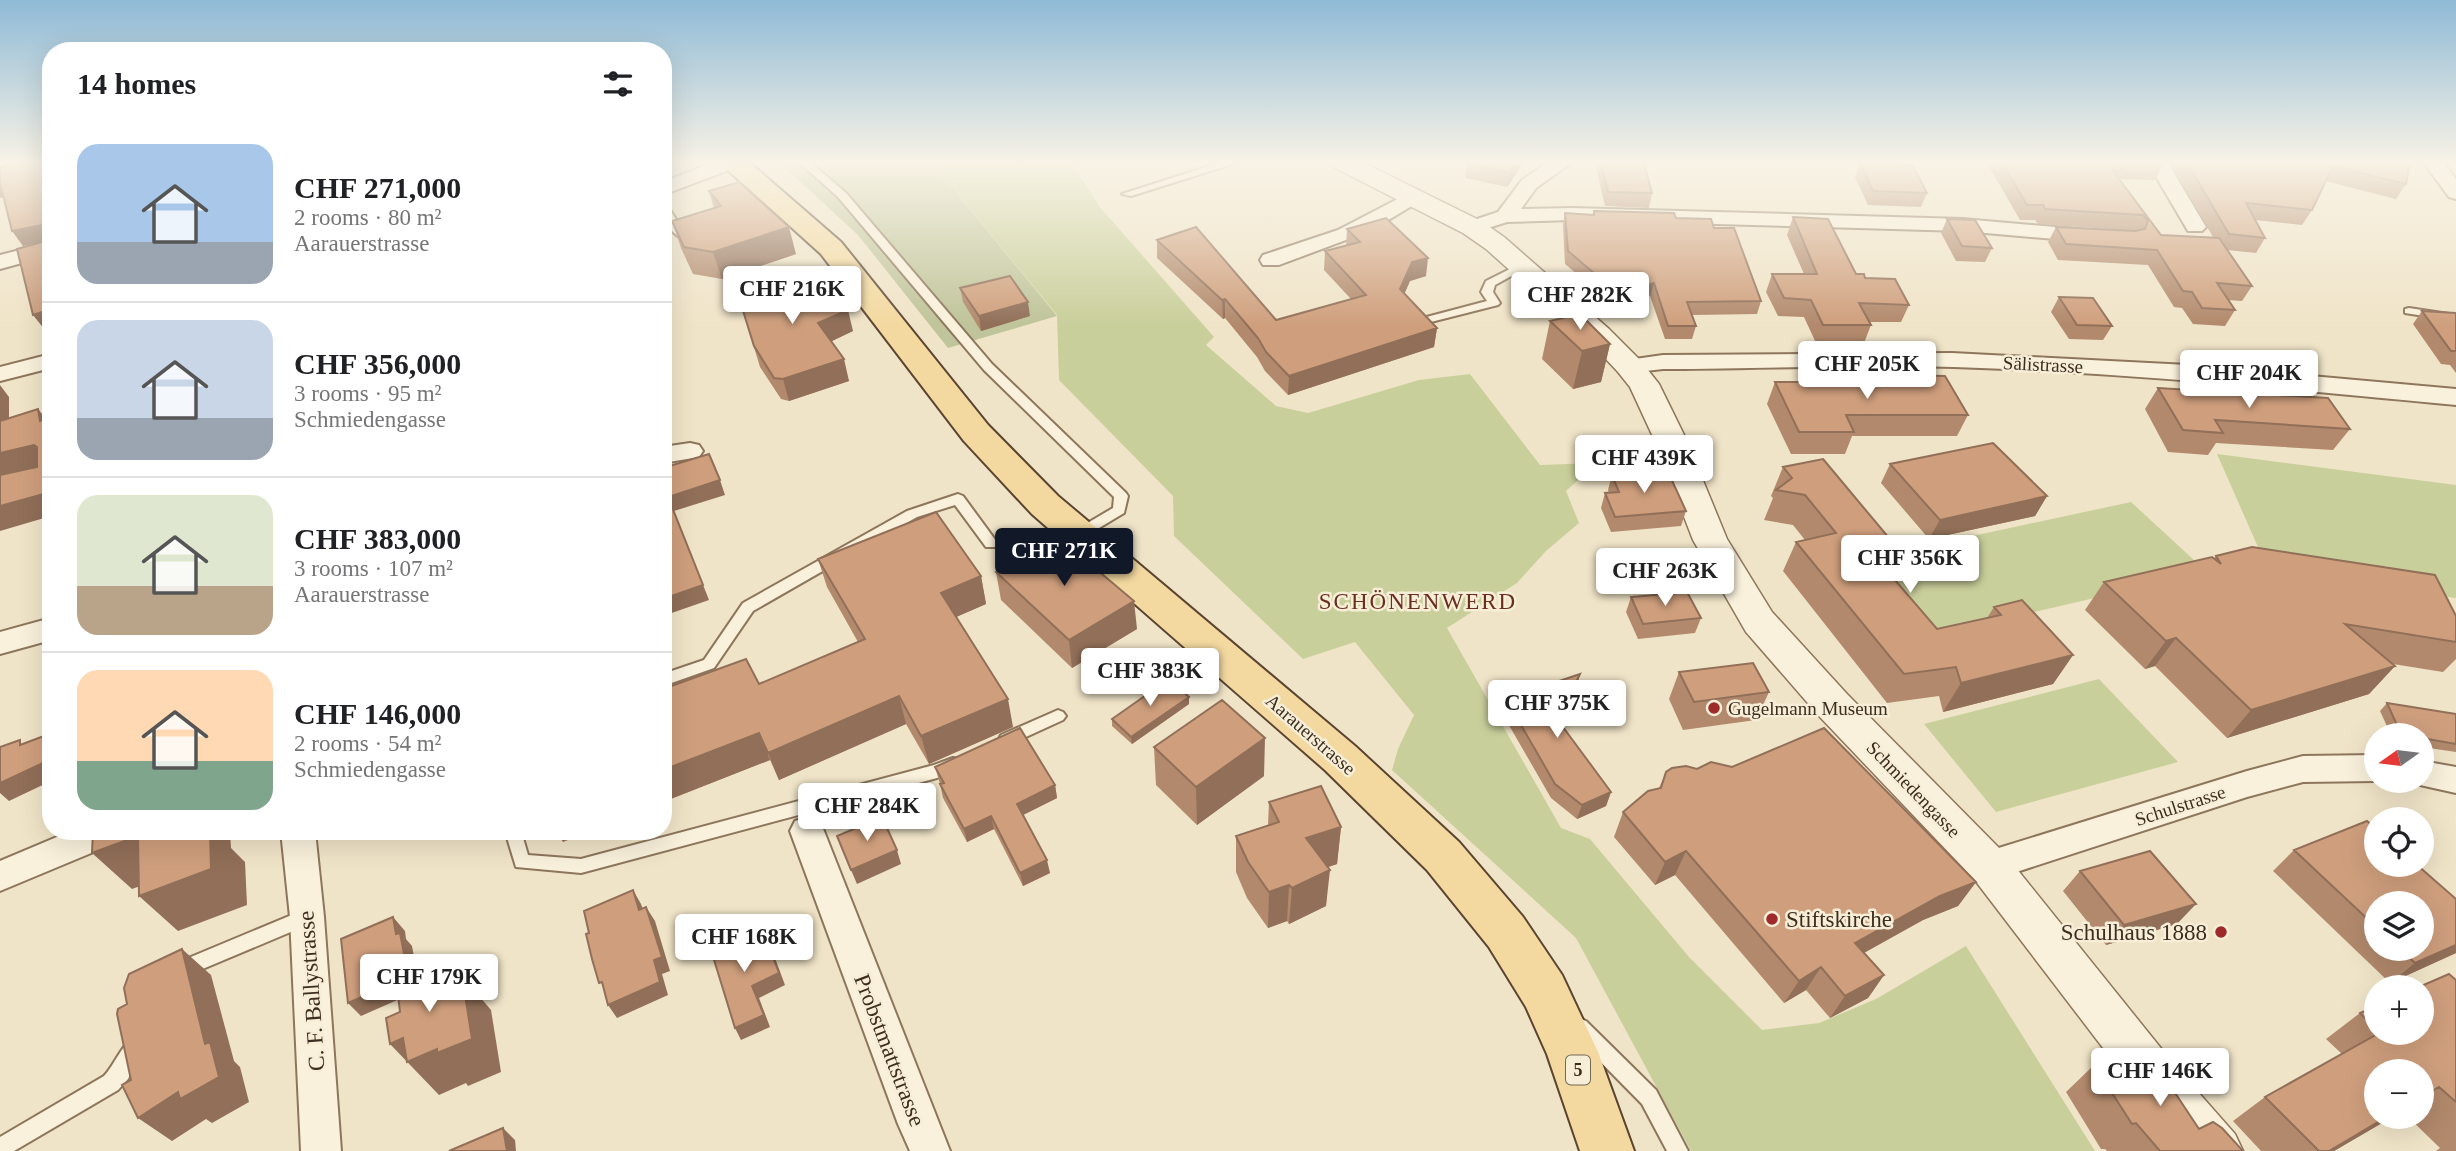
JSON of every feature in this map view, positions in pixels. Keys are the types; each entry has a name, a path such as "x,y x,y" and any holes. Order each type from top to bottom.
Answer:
{"main road":[{"name":"Aarauerstrasse","path":"797,217 831,248 976,433 1045,505 1340,758 1443,856 1506,932 1544,991 1572,1052 1607,1151"}],"street":[{"path":"1271,260 1341,236 1383,217"},
{"name":"Schmiedengasse","path":"1473,217 1489,222 1495,243 1600,335 1644,384 1670,439 1710,540 1759,621 1833,705 1989,866 2159,1083 2218,1151"},
{"path":"1489,222 1495,217"},
{"path":"1489,222 1544,217"},
{"path":"1668,217 1963,225 2020,232 2112,237"},
{"path":"2189,217 2195,227"},
{"path":"0,262 42,250"},
{"name":"Sälistrasse","path":"1629,366 1663,362 1952,360 2188,372 2456,397"},
{"path":"0,374 42,363"},
{"path":"672,454 690,451"},
{"path":"0,643 42,631"},
{"name":"Schulstrasse","path":"1989,866 2247,784 2303,769 2364,768"},
{"path":"2434,776 2456,780"},
{"name":"Probstmattstrasse","path":"802,820 930,1151"},
{"path":"0,876 86,840"},
{"name":"C. F. Ballystrasse","path":"299,840 307,917 321,1151"}],"lane":[{"path":"861,217 988,366 1121,496 1119,510 1079,534"},
{"path":"672,221 682,237"},
{"path":"1423,321 1494,303 1487,292 1490,282 1522,266"},
{"path":"2409,311 2456,318"},
{"path":"672,677 709,664 748,607 912,514 958,499 990,544"},
{"path":"998,743 1058,716"},
{"path":"516,840 522,862 582,866 802,820 937,771 974,754"},
{"path":"167,976 307,917"},
{"path":"1544,991 1649,1097 1678,1151"},
{"path":"0,1149 111,1083 130,1056 140,1030"}],"green space":[{"path":"838,217 976,217 1057,316 948,348 858,235"},
{"path":"976,217 1108,217 1214,337 1206,345 1276,406 1308,413 1419,380 1470,374 1540,465 1597,463 1566,491 1579,523 1546,551 1517,583 1447,628 1561,828 1590,839 1689,957 1762,1030 1819,1023 1876,999 1966,946 2095,1151 1691,1151 1576,938 1392,770 1398,749 1414,715 1355,642 1303,659 1174,536 1173,496 1059,380 1057,315"},
{"path":"2217,454 2456,485 2456,598 2269,572"},
{"path":"2131,502 2207,572 1930,636 1878,574 1967,555 1954,540"},
{"path":"2099,679 2178,762 1996,812 1924,724"}],"building":[{"path":"8,217 42,217 42,225 12,231"},
{"path":"686,217 778,217 789,227 713,252 684,247 672,221"},
{"path":"1565,217 1711,219 1714,228 1734,228 1761,301 1687,302 1696,326 1668,326 1654,283 1630,291 1627,288 1615,291 1568,251"},
{"path":"1793,217 1828,219 1856,274 1864,274 1865,278 1895,279 1909,305 1859,303 1871,325 1823,325 1811,300 1784,298 1772,274 1817,274"},
{"path":"2144,217 2147,217 2161,235 2219,238 2252,286 2217,283 2235,310 2202,308 2192,292 2183,291 2157,250 2066,244 2056,227 2135,231 2145,229 2148,221"},
{"path":"2219,217 2253,217 2265,238 2229,234"},
{"path":"1386,218 1428,258 1412,262 1400,289 1437,328 1289,376 1266,352 1258,338 1225,299 1222,300 1157,240 1196,227 1276,320 1366,295 1325,251 1360,242 1347,229"},
{"path":"1947,219 1975,220 1992,248 1962,246"},
{"path":"42,242 42,312 33,315 17,249"},
{"path":"804,273 848,310 818,323 844,359 783,379 774,378 754,346 740,301"},
{"path":"1010,276 1028,302 979,316 960,288"},
{"path":"2059,297 2093,298 2112,326 2077,325"},
{"path":"2422,311 2456,313 2456,351 2451,351"},
{"path":"1580,314 1610,344 1582,351 1550,321"},
{"path":"1894,375 1945,376 1968,415 1846,415 1854,432 1799,432 1775,382 1898,382"},
{"path":"2158,388 2328,398 2350,429 2215,420 2223,433 2183,430"},
{"path":"38,409 40,421 42,420 42,494 0,506 0,475 37,467 37,447 34,445 0,453 0,421"},
{"path":"1993,443 2047,496 1940,520 1890,464"},
{"path":"709,454 720,480 672,496 672,465"},
{"path":"1823,459 1889,538 1864,544 1937,629 2001,615 1994,607 2022,600 2073,655 1961,683 1956,667 1904,674 1796,542 1836,533 1805,495 1776,490 1792,478 1783,467"},
{"path":"1669,474 1686,511 1615,517 1605,493 1619,492 1612,475"},
{"path":"672,507 703,585 672,596"},
{"path":"936,512 981,576 941,593 1008,699 921,736 899,696 768,753 759,733 672,767 672,686 746,659 759,684 865,639 818,559"},
{"path":"1057,536 1134,601 1069,640 996,572"},
{"path":"2252,547 2435,575 2456,616 2456,642 2345,624 2395,666 2251,710 2176,638 2166,641 2104,582 2212,557 2221,564 2216,556"},
{"path":"1687,592 1701,618 1643,624 1631,597"},
{"path":"1753,663 1769,692 1694,702 1679,672"},
{"path":"1580,674 1557,719 1611,792 1582,805 1555,784 1506,699"},
{"path":"1169,679 1189,697 1131,737 1112,719"},
{"path":"1222,700 1265,738 1196,787 1154,747"},
{"path":"2387,703 2456,714 2456,744 2434,740 2434,723 2396,723"},
{"path":"1020,728 1055,785 1017,804 1047,860 1020,873 991,816 964,829 940,784 944,783 935,767"},
{"path":"1824,728 1976,882 1940,896 1855,943 1884,975 1845,996 1821,967 1799,981 1686,851 1665,862 1623,812 1648,791 1661,788 1666,772 1672,768 1686,766 1697,769 1711,762 1732,767"},
{"path":"42,737 42,763 0,783 0,747 20,740 20,745"},
{"path":"1321,786 1341,827 1306,838 1330,870 1292,888 1289,885 1269,892 1248,862 1236,836 1279,822 1269,802"},
{"path":"882,817 897,850 851,870 837,836"},
{"path":"2364,822 2364,877 2431,877 2456,899 2456,945 2434,955 2434,891 2364,891 2364,916 2294,850"},
{"path":"93,840 127,840 92,853"},
{"path":"138,840 210,840 211,869 139,896"},
{"path":"2150,851 2196,904 2124,925 2080,871"},
{"path":"633,890 639,910 646,907 662,957 654,960 660,982 608,1005 592,959 584,911"},
{"path":"393,917 396,934 400,933 408,974 348,1003 341,939"},
{"path":"763,930 779,973 752,986 764,1015 735,1028 711,950"},
{"path":"182,949 205,1044 210,1042 219,1077 180,1099 178,1092 138,1118 122,1085 131,1080 118,1009 127,1004 124,988 129,974"},
{"path":"432,965 435,987 462,976 472,1039 437,1053 437,1049 407,1062 403,1038 390,1044 386,1018 400,1012 396,979"},
{"path":"2449,974 2456,980 2456,1102 2439,1087 2434,1090 2434,1059 2364,1059 2366,1129 2329,1151 2319,1151 2265,1097 2364,1042 2364,1045 2434,1045 2434,980"},
{"path":"2150,1055 2199,1129 2213,1122 2243,1151 2160,1151 2136,1123 2132,1124 2094,1065"},
{"path":"503,1128 507,1151 449,1151"}],"place":[{"name":"Gugelmann Museum","path":"1714,708"},
{"name":"Stiftskirche","path":"1772,919"},
{"name":"Schulhaus 1888","path":"2221,932"}],"district":[{"name":"SCHÖNENWERD","path":"1418,601"}]}
